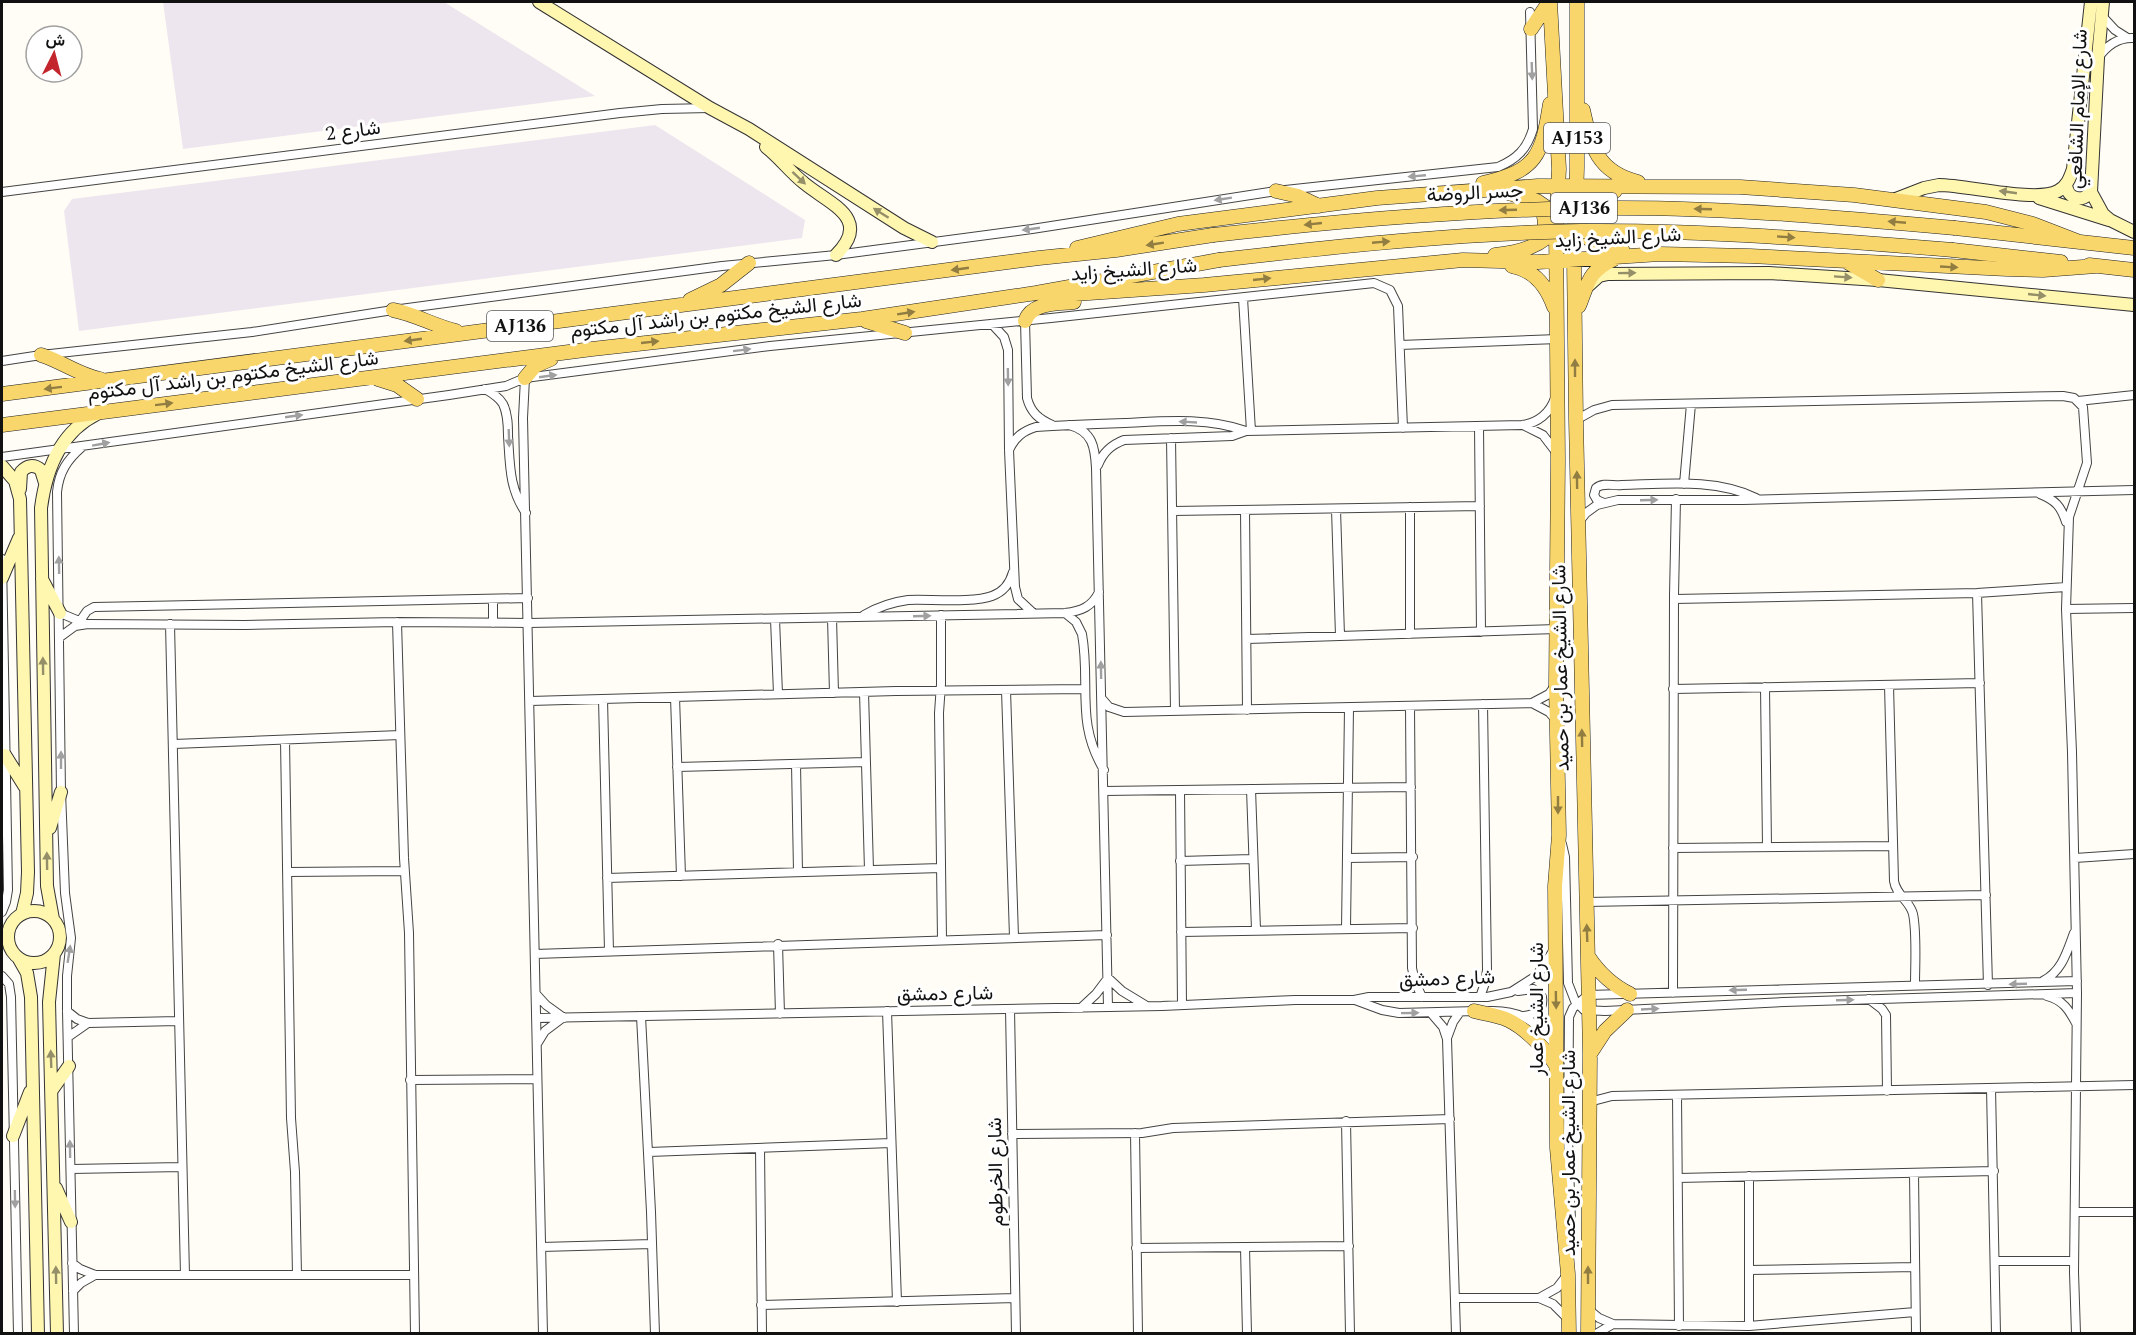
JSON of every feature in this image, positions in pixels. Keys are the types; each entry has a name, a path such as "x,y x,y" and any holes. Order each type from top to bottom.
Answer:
{"main road":[{"path":"539,2 740,126 804,183 845,214 850,222 851,231 849,240 836,255"},
{"path":"1531,29 1550,2"},
{"name":"شارع الشيخ عمار بن حميد","path":"1550,2 1559,169 1577,221 1574,243 1577,523 1587,956 1584,1003 1590,1054 1588,1334"},
{"name":"شارع الشيخ عمار بن حميد","path":"1556,684 1557,220 1568,192 1577,91 1577,2"},
{"name":"شارع الإمام الشافعي","path":"1892,200 1938,185 2034,195 2051,194 2066,185 2073,169 2091,2"},
{"name":"شارع الإمام الشافعي","path":"2103,2 2091,192 2098,208 2110,220 2134,232"},
{"path":"1435,194 1505,178 1523,170 1531,163 1542,145 1554,84"},
{"path":"1577,91 1591,143 1604,165 1623,178 1659,185"},
{"path":"740,126 749,129 904,228 932,242"},
{"name":"شارع الشيخ زايد","path":"1039,258 1108,239 1178,224 1377,198 1522,186 1568,192 1659,185 1778,189 1892,200 1986,212 2033,224 2078,241"},
{"path":"2066,185 2069,194 2076,199 2085,198 2091,192"},
{"path":"1463,260 1509,254 1538,244 1547,237 1557,220 1568,192 1592,196 1608,194 1625,186"},
{"path":"1488,190 1537,201 1557,220 1574,243"},
{"path":"1276,191 1298,196 1319,206"},
{"path":"2034,195 2110,220"},
{"path":"1592,196 1581,203 1577,221 1590,241 1606,249 1660,254"},
{"path":"1537,201 1545,220 1544,231 1538,244"},
{"name":"جسر الروضة","path":"1213,235 1351,220 1489,211 1663,208 1750,211 2078,241"},
{"name":"شارع الشيخ مكتوم بن راشد آل مكتوم","path":"2,425 577,351 862,319 1036,293 1219,260 1440,237 1579,231 1750,235 1953,250 2096,266"},
{"name":"شارع الشيخ مكتوم بن راشد آل مكتوم","path":"2,394 1039,258 1116,250 1213,235"},
{"path":"2078,241 2134,248"},
{"name":"شارع الشيخ زايد","path":"1036,293 1064,296 1087,295 1463,260 1519,262 1660,254 2016,270 2096,266"},
{"path":"1582,299 1587,282 1594,271 1618,257"},
{"path":"1846,261 1878,280"},
{"path":"675,307 721,285 749,263"},
{"path":"1426,263 1511,266 1525,270 1537,279 1549,295 1557,318"},
{"path":"2096,266 2134,270"},
{"path":"1575,316 1590,283 1599,276 1608,274 1769,273 1878,280 2134,305"},
{"path":"1025,321 1027,314 1034,308 1045,305 1190,289 1204,285"},
{"path":"393,310 413,315 442,328 464,333"},
{"path":"862,319 905,333"},
{"path":"525,378 536,366 577,351"},
{"path":"40,355 58,361 87,376 108,381"},
{"path":"373,378 397,385 417,399"},
{"path":"57,1334 49,993 54,954 60,940 60,933 53,919 47,886 40,514 45,484 58,450 75,428 101,412"},
{"path":"22,914 27,893 28,872 20,499 20,477 24,468 33,465 37,467 43,474 45,484"},
{"path":"2,466 15,481 20,499"},
{"path":"2,578 21,535"},
{"path":"41,578 60,613"},
{"name":"شارع الشيخ عمار","path":"1556,684 1559,835 1556,886 1557,1164 1568,1274 1569,1326"},
{"path":"5,755 25,787"},
{"path":"47,838 61,792"},
{"path":"38,1334 31,989 27,973 9,945 6,929 22,914 35,911 53,919"},
{"path":"2,955 18,957 26,962 41,962 54,954"},
{"path":"1587,956 1610,982 1630,994"},
{"path":"1590,1054 1605,1031 1627,1010"},
{"path":"1474,1011 1511,1022 1542,1047 1557,1067"},
{"path":"52,1090 69,1066"},
{"path":"14,1136 32,1085"},
{"path":"54,1182 71,1222"}],"street":[{"path":"2,361 252,332 393,310 749,263 836,255 1032,229 1276,191 1498,167 1521,154 1529,142 1533,129 1530,12"},
{"path":"2102,16 2115,30 2130,37"},
{"path":"2098,58 2112,43 2130,37"},
{"name":"شارع 2","path":"2,192 620,113 710,108"},
{"path":"2,457 506,386 525,378 777,345 1374,283 1390,290 1398,306 1402,428"},
{"path":"1243,298 1249,430"},
{"path":"1025,321 1029,406 1040,419 1056,426"},
{"path":"992,324 1004,337 1008,350 1009,450 1014,569 1018,599 1033,612"},
{"path":"1400,345 1558,339"},
{"path":"525,378 523,418 543,1334"},
{"path":"485,389 499,398 505,408 511,479 516,498 526,514"},
{"path":"1009,450 1017,437 1029,429 1056,426 1175,421 1249,430 1522,425 1538,420 1546,414 1557,390"},
{"path":"1576,420 1594,410 1612,405 2063,396 2078,401 2134,395"},
{"path":"2076,1334 2074,1261 2077,981 2066,587 2068,525 2087,454 2085,410 2078,401"},
{"path":"1684,484 1690,404"},
{"path":"1522,425 1537,430 1549,440 1558,460"},
{"path":"1069,426 1077,427 1089,436 1095,449 1108,1007"},
{"path":"1479,426 1481,632"},
{"path":"1096,468 1103,453 1116,443 1132,439 1232,436 1249,430"},
{"path":"1171,438 1175,711"},
{"path":"74,1334 67,1011 67,976 71,938 65,893 61,792 58,484 66,464 82,447"},
{"path":"1756,498 1720,487 1684,484 1601,484 1596,488 1594,495 1597,501 1604,502 2134,490"},
{"path":"2034,492 2058,503 2068,525"},
{"path":"1673,993 1673,689 1676,499"},
{"path":"1577,523 1592,508 1604,502"},
{"path":"1172,511 1480,506"},
{"path":"1410,507 1410,634"},
{"path":"1336,509 1340,636"},
{"path":"1245,510 1247,710"},
{"path":"2,559 8,890 2,912"},
{"path":"864,615 897,602 992,596 1009,582 1014,569"},
{"path":"1674,599 1977,593 2066,587"},
{"path":"60,637 75,626 84,623 529,623 776,620 864,615 888,617 1065,612 1084,609 1093,602 1099,592"},
{"path":"1977,593 1988,985"},
{"path":"84,623 87,610 94,607 528,598"},
{"path":"493,599 493,623"},
{"path":"2066,609 2134,608"},
{"path":"1065,612 1076,622 1082,634 1085,715 1089,738 1104,770"},
{"path":"60,613 84,623"},
{"path":"941,615 939,707 942,939"},
{"path":"832,618 834,693"},
{"path":"776,620 778,694"},
{"path":"397,622 404,871 409,933 415,1334"},
{"path":"170,624 185,1275"},
{"path":"1246,639 1557,629"},
{"path":"1673,689 1980,683"},
{"path":"1102,699 1109,707 1124,712 1532,703 1549,694 1556,684"},
{"path":"1889,685 1894,886 1913,913 1915,986"},
{"path":"1765,687 1767,847"},
{"path":"530,700 1084,689"},
{"path":"1006,690 1014,937"},
{"path":"864,692 869,870"},
{"path":"675,697 681,876"},
{"path":"603,699 609,951"},
{"path":"1532,703 1549,712 1558,722"},
{"path":"1480,997 1487,970 1484,704"},
{"path":"1410,707 1413,975 1422,997"},
{"path":"1346,929 1349,708"},
{"path":"1102,726 1111,717 1124,712"},
{"path":"174,744 400,735"},
{"path":"285,740 291,1118 295,1172 297,1275"},
{"path":"677,767 866,762"},
{"path":"796,764 798,872"},
{"path":"1104,791 1411,787"},
{"path":"1251,789 1256,930"},
{"path":"1180,790 1182,1005"},
{"path":"1559,835 1565,857 1568,983 1572,995 1584,1003 1627,1010 1868,999 2077,993"},
{"path":"1673,848 1893,846"},
{"path":"2075,858 2134,854"},
{"path":"1347,858 1413,857"},
{"path":"1180,861 1252,859"},
{"path":"607,878 941,868"},
{"path":"288,872 404,871"},
{"path":"1586,903 1986,896"},
{"path":"1181,932 1413,928"},
{"path":"2041,982 2054,974 2064,960 2075,930"},
{"path":"535,954 1107,934"},
{"path":"778,944 780,1014"},
{"name":"شارع دمشق","path":"537,1018 1081,1008 1354,1000 1369,997 1480,997 1511,993 1536,976 1556,946"},
{"path":"2,976 9,984 11,997 18,1334"},
{"path":"1108,978 1130,997 1148,1006"},
{"path":"1081,1008 1108,978"},
{"path":"1539,1299 1557,1288 1568,1274 1572,1252 1568,1137 1568,1027 1569,1017 1584,1003 1630,994 2077,981"},
{"path":"1511,993 1533,989 1542,996 1543,1002 1537,1012 1523,1016"},
{"path":"536,994 546,1005 565,1018"},
{"path":"2038,994 2067,1006 2077,1026"},
{"path":"1886,1015 1893,1006 1905,998"},
{"path":"1868,999 1882,1009 1886,1015 1887,1090"},
{"name":"شارع دمشق","path":"1354,1000 1391,1012 1509,1011 1523,1016 1539,1027 1557,1047"},
{"name":"شارع الخرطوم","path":"1010,1009 1016,1334"},
{"path":"67,1011 77,1019 88,1023 178,1021"},
{"path":"887,1011 897,1302"},
{"path":"1447,1039 1453,1022 1460,1012"},
{"path":"1431,1013 1443,1027 1447,1039 1456,1334"},
{"path":"641,1016 649,1152 655,1334"},
{"path":"537,1044 545,1031 557,1021 565,1018"},
{"path":"68,1037 88,1023"},
{"path":"410,1080 537,1079"},
{"path":"1589,1102 1612,1095 2134,1085"},
{"path":"1991,1088 1996,1334"},
{"path":"1677,1095 1679,1326"},
{"path":"1012,1134 1135,1134 1173,1128 1450,1119"},
{"path":"1346,1121 1350,1334"},
{"path":"1135,1134 1138,1334"},
{"path":"649,1152 891,1143"},
{"path":"760,1148 762,1334"},
{"path":"71,1169 182,1167"},
{"path":"1678,1178 1994,1171"},
{"path":"1914,1173 1916,1334"},
{"path":"1749,1176 1749,1326"},
{"path":"2075,1212 2134,1212"},
{"path":"541,1247 652,1244"},
{"path":"1136,1248 1349,1246"},
{"path":"1245,1247 1247,1334"},
{"path":"1996,1262 2074,1261"},
{"path":"72,1263 85,1272 95,1275 414,1275"},
{"path":"1749,1270 1915,1267"},
{"path":"73,1291 95,1275"},
{"path":"761,1305 1015,1298"},
{"path":"1456,1298 1539,1299 1553,1304 1569,1326"},
{"path":"1588,1309 1599,1318 1613,1324 1679,1326 1749,1326 1915,1312"},
{"path":"1596,1334 1613,1324"}],"shaded area":[{"path":"163,2 444,2 595,96 183,149"},
{"path":"655,125 805,220 802,238 79,331 64,211 72,199"}]}
